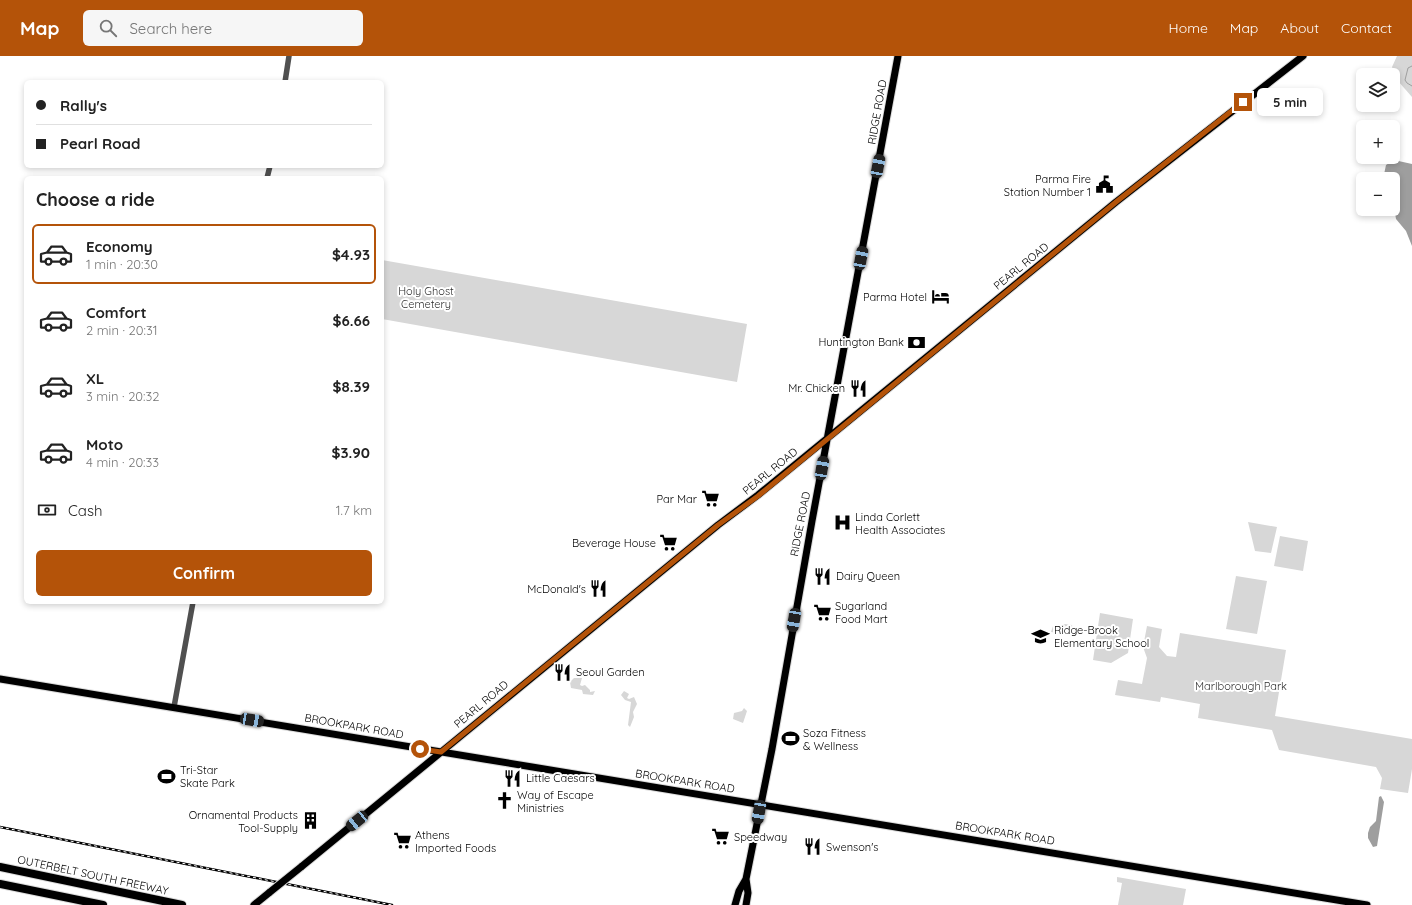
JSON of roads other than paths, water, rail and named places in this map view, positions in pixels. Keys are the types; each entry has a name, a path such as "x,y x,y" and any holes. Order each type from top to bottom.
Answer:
{"highway":[{"name":"OUTERBELT SOUTH FREEWAY","path":"0,867 182,905"},
{"path":"0,884 103,905"}],"main road":[{"name":"RIDGE ROAD","path":"746,905 748,893 746,879 898,56"},
{"name":"PEARL ROAD","path":"254,905 718,525 758,496 1116,202 1303,56"},
{"name":"BROOKPARK ROAD","path":"0,679 174,706 441,752 1367,905"},
{"name":"RIDGE ROAD","path":"736,905 739,891 746,879"}],"street":[{"path":"284,80 289,56"},
{"path":"174,706 193,604"}],"waterway":[{"path":"1412,66 1408,68 1405,80 1412,86"}],"railway":[{"path":"0,827 392,905"}],"place":[{"name":"Parma Fire Station Number 1","path":"1104,185"},
{"name":"Parma Hotel","path":"940,297"},
{"name":"Huntington Bank","path":"917,342"},
{"name":"Mr. Chicken","path":"858,388"},
{"name":"Par Mar","path":"710,499"},
{"name":"Linda Corlett Health Associates","path":"842,523"},
{"name":"Beverage House","path":"669,543"},
{"name":"Dairy Queen","path":"823,576"},
{"name":"McDonald's","path":"599,589"},
{"name":"Sugarland Food Mart","path":"822,612"},
{"name":"Ridge-Brook Elementary School","path":"1041,636"},
{"name":"Seoul Garden","path":"563,672"},
{"name":"Soza Fitness & Wellness","path":"790,739"},
{"name":"Tri-Star Skate Park","path":"167,776"},
{"name":"Little Caesars","path":"513,778"},
{"name":"Way of Escape Ministries","path":"504,801"},
{"name":"Ornamental Products Tool-Supply","path":"311,821"},
{"name":"Speedway","path":"721,837"},
{"name":"Athens Imported Foods","path":"402,841"},
{"name":"Swenson's","path":"813,847"}],"park label":[{"name":"Holy Ghost Cemetery","path":"426,297"},
{"name":"Marlborough Park","path":"1241,686"}]}
